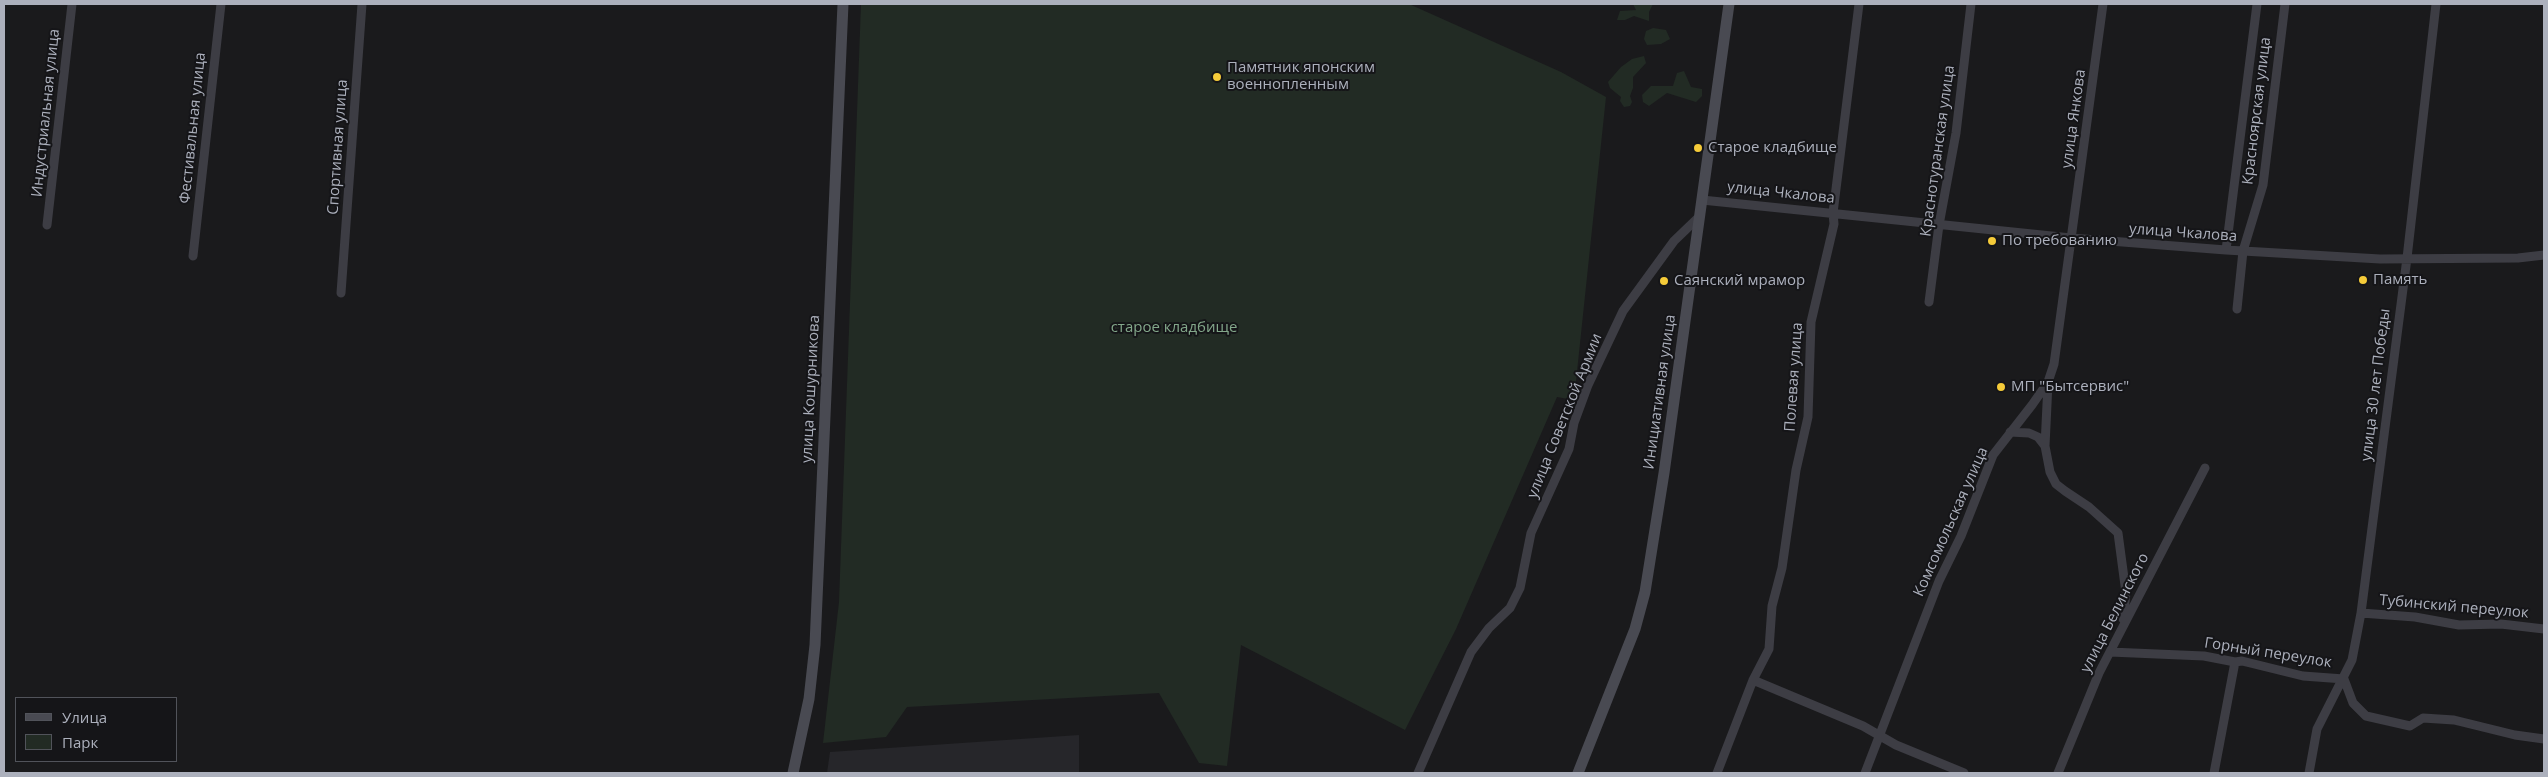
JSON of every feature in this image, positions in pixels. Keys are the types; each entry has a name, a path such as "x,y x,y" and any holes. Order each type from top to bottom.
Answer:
{"street":[{"name":"Индустриальная улица","path":"47,225 72,4"},
{"name":"Фестивальная улица","path":"193,256 221,4"},
{"name":"Спортивная улица","path":"341,293 362,4"},
{"name":"улица Кошурникова","path":"793,773 809,699 815,645 843,4"},
{"name":"Инициативная улица","path":"1578,773 1635,629 1645,592 1664,473 1729,4"},
{"name":"Полевая улица","path":"1717,773 1753,680 1769,649 1772,606 1782,568 1796,470 1808,417 1811,322 1834,224 1832,213 1858,4"},
{"name":"Краснотуранская улица","path":"1929,302 1939,225 1956,134 1971,4"},
{"name":"улица Янкова","path":"2071,238 2103,4"},
{"name":"Красноярская улица","path":"2226,250 2257,4"},
{"name":"Красноярская улица","path":"2237,309 2243,251 2263,185 2285,4"},
{"name":"улица 30 лет Победы","path":"2308,773 2317,729 2324,711 2344,679 2352,660 2361,613 2436,4"},
{"name":"улица Чкалова","path":"1702,200 2071,238 2226,250 2380,259 2518,258 2544,255"},
{"name":"улица Советской Армии","path":"1418,773 1471,652 1489,628 1510,608 1520,588 1531,532 1570,449 1574,423 1588,386 1623,311 1674,242 1700,216"},
{"name":"Комсомольская улица","path":"1865,773 1939,581 1961,536 1992,456 2048,382 2054,364 2071,238"},
{"path":"2048,382 2045,446 2050,472 2056,484 2089,506 2118,534 2126,593 2123,625"},
{"path":"2010,432 2029,433 2038,437 2045,446"},
{"name":"улица Белинского","path":"2058,773 2123,625 2205,468"},
{"name":"Тубинский переулок","path":"2361,613 2415,617 2459,625 2501,624 2544,629"},
{"name":"Горный переулок","path":"2110,652 2204,656 2235,662 2242,661 2303,676 2344,679 2353,703 2366,716 2410,726 2423,718 2454,720 2515,735 2544,739"},
{"path":"2214,773 2235,662"},
{"path":"1753,680 1862,726 1879,736 1964,773"}],"shaded area":[{"path":"1079,735 1079,773 827,773 830,752"}],"green space":[{"name":"старое кладбище","path":"861,4 1409,4 1561,72 1606,97 1574,400 1557,397 1456,629 1405,730 1241,645 1227,766 1199,763 1159,693 907,707 886,737 823,743 839,602"},
{"path":"1633,4 1653,4 1649,12 1649,21 1634,16 1625,20 1617,20 1620,11 1636,10"},
{"path":"1653,28 1666,30 1670,39 1661,44 1647,45 1644,39 1646,31"},
{"path":"1644,56 1646,63 1633,77 1633,88 1630,96 1632,102 1630,106 1624,107 1620,101 1621,97 1610,88 1608,82 1621,67 1632,59"},
{"path":"1684,71 1691,87 1702,89 1702,96 1696,102 1667,93 1649,106 1643,102 1642,95 1651,86 1673,86 1677,73"}],"place":[{"name":"Памятник японским военнопленным","path":"1217,77"},
{"name":"Старое кладбище","path":"1698,148"},
{"name":"По требованию","path":"1992,241"},
{"name":"Память","path":"2363,280"},
{"name":"Саянский мрамор","path":"1664,281"},
{"name":"МП \"Бытсервис\"","path":"2001,387"}]}
